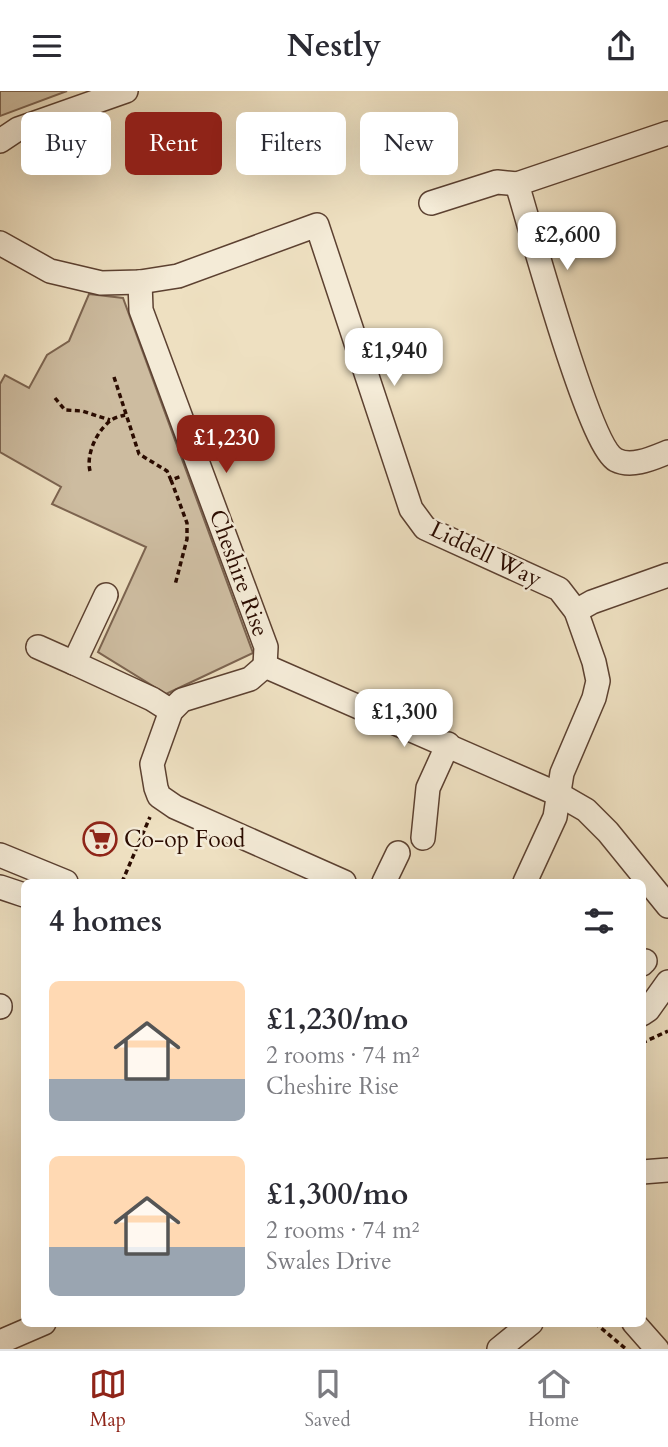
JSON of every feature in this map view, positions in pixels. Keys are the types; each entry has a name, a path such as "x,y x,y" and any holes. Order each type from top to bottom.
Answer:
{"street":[{"path":"0,141 18,129 126,91"},
{"path":"431,204 497,182 517,184 668,133"},
{"path":"517,184 585,405 600,441 609,455 619,462 642,461 668,452"},
{"name":"Liddell Way","path":"0,243 50,271 101,283 140,282 178,277 317,225 411,509 425,528 559,589 576,611 594,662 598,681 594,698 562,773 555,817 526,879"},
{"name":"Cheshire Rise","path":"140,282 141,310 266,647 265,666"},
{"path":"576,611 592,602 668,575"},
{"path":"74,663 106,595"},
{"path":"38,647 152,699 171,711"},
{"path":"337,879 175,807 159,796 152,764 171,711 182,700 250,679 265,666 448,744 560,795 586,810 608,832 668,906"},
{"path":"423,838 428,788 448,744"},
{"path":"385,879 398,853"},
{"path":"0,855 59,879"},
{"path":"0,887 21,894"},
{"path":"653,1011 668,982"},
{"path":"646,1173 668,1177"},
{"path":"0,1342 35,1327"},
{"path":"499,1349 526,1327"},
{"path":"638,1327 657,1349"}],"path":[{"path":"114,377 139,454 167,471 187,523 187,539 175,585"},
{"path":"55,398 65,411 82,411 110,420"},
{"path":"90,471 90,453 96,439 110,420 125,415"},
{"path":"171,479 201,470"},
{"path":"123,879 159,796"},
{"path":"646,1041 668,1031"},
{"path":"600,1327 626,1349"}],"shaded area":[{"path":"0,91 67,91 0,116"},
{"path":"89,294 123,298 253,653 166,694 98,652 146,547 52,504 61,487 0,452 0,384 5,375 29,388 47,355 69,341"}],"place":[{"name":"Co-op Food","path":"100,839"}]}
